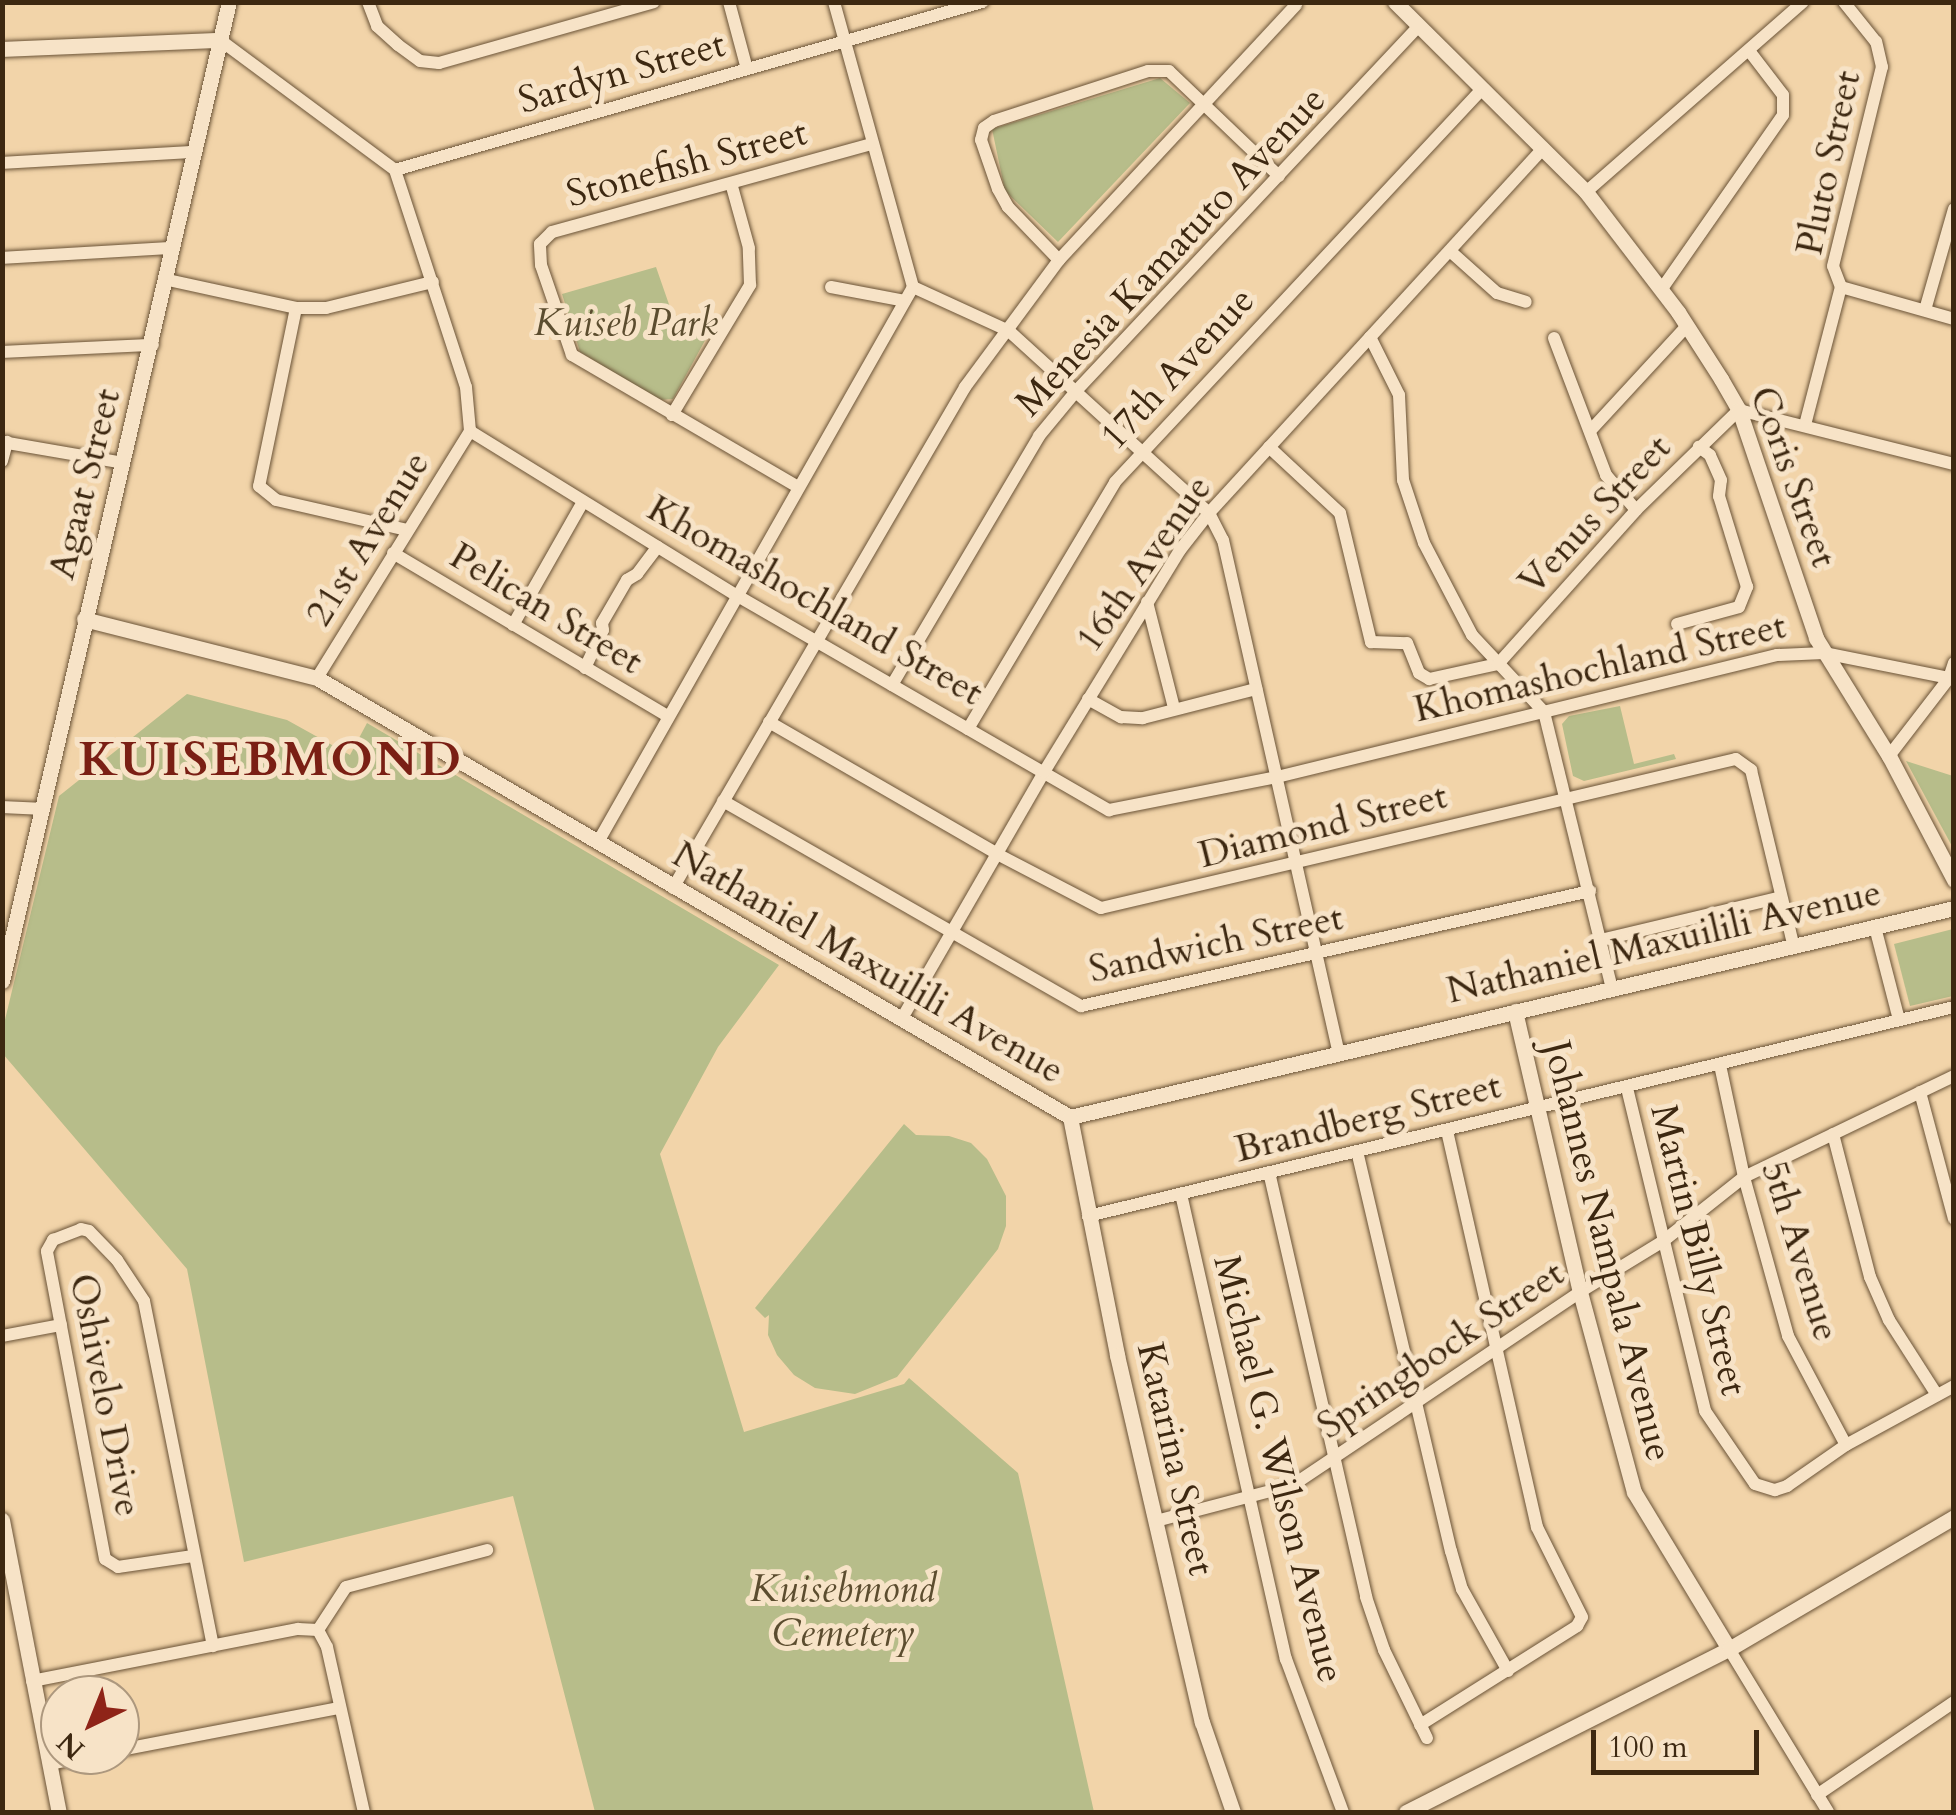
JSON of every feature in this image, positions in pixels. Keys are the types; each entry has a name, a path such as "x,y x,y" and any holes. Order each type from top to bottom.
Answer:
{"street":[{"name":"Agaat Street","path":"2,981 84,619 153,345 229,2"},
{"path":"368,2 377,26 398,45 420,61 439,63 654,2"},
{"path":"729,2 746,68"},
{"path":"598,842 913,287 834,2"},
{"name":"Sardyn Street","path":"395,170 982,2"},
{"name":"Coris Street","path":"1395,2 1586,192 1687,326 1738,410 1824,653 1889,756 1954,880"},
{"path":"1586,192 1803,2"},
{"name":"Pluto Street","path":"1805,425 1841,286 1833,266 1882,67 1876,42 1844,2"},
{"path":"673,888 948,412 1059,260 1296,5"},
{"name":"Menesia Kamatuto Avenue","path":"892,685 1040,436 1077,390 1419,26"},
{"path":"2,49 220,40 395,170 466,386 470,431"},
{"path":"1661,290 1784,115 1784,94 1750,52"},
{"path":"1059,260 1008,207 982,140 984,128 994,121 1148,70 1169,71 1280,176"},
{"name":"17th Avenue","path":"968,729 1083,532 1142,450 1483,88"},
{"name":"Stonefish Street","path":"798,487 572,355 542,265 540,244 552,232 871,144"},
{"name":"16th Avenue","path":"901,1020 1088,699 1147,602 1209,513 1544,148"},
{"path":"2,163 194,152"},
{"path":"672,415 750,285 749,248 731,183"},
{"path":"1925,310 1954,209"},
{"path":"2,258 172,248"},
{"path":"1450,251 1497,293 1526,302"},
{"path":"168,280 296,308 326,308 433,282"},
{"path":"1841,286 1954,319"},
{"path":"831,287 905,301"},
{"path":"913,287 1009,330 1209,513 1223,540 1338,1050"},
{"path":"296,308 259,486 276,500 406,530"},
{"path":"1590,431 1687,326"},
{"path":"1370,337 1394,377 1399,395 1402,474 1424,543 1451,601 1498,664 1544,712 1612,988"},
{"path":"1554,338 1608,480 1636,510"},
{"path":"2,352 153,345"},
{"path":"1738,410 1954,464"},
{"name":"Venus Street","path":"1498,664 1636,510 1738,410"},
{"name":"Khomashochland Street","path":"470,431 736,595 1116,811 1276,777 1778,655 1824,653 1949,678"},
{"name":"21st Avenue","path":"317,678 470,431"},
{"path":"2,461 4,442 123,462"},
{"path":"1270,447 1340,513 1371,642 1406,643 1424,678 1498,664"},
{"path":"1677,624 1738,608 1747,587 1719,496 1720,480 1710,455 1700,447"},
{"path":"514,625 583,502"},
{"path":"584,668 603,630 602,623 627,580 637,574 657,547"},
{"name":"Pelican Street","path":"393,552 668,716"},
{"path":"1147,602 1174,708"},
{"name":"Nathaniel Maxuilili Avenue","path":"84,619 317,678 1070,1117 1338,1050 1954,908"},
{"path":"1889,756 1949,678 1954,662"},
{"path":"1088,699 1121,717 1143,718 1256,688"},
{"name":"Diamond Street","path":"769,722 999,855 1094,906 1108,908 1744,761 1751,770 1793,944"},
{"name":"Sandwich Street","path":"723,801 1082,1006 1590,891"},
{"path":"2,808 44,809"},
{"path":"1601,940 1782,896"},
{"path":"1875,927 1900,1020"},
{"name":"Brandberg Street","path":"1088,1216 1954,1007"},
{"name":"Johannes Nampala Avenue","path":"1514,1011 1580,1292 1634,1492 1828,1812"},
{"name":"5th Avenue","path":"1720,1065 1744,1177 1788,1336 1846,1445"},
{"name":"Springbock Street","path":"1156,1521 1292,1486 1498,1346 1662,1242 1744,1177 1954,1076"},
{"name":"Martin Billy Street","path":"1626,1088 1705,1411 1754,1484 1775,1490 1787,1486 1846,1445 1954,1386"},
{"path":"1920,1092 1950,1186 1954,1219"},
{"name":"Katarina Street","path":"1070,1117 1088,1216 1202,1722 1232,1812"},
{"path":"1270,1172 1366,1597 1384,1650 1424,1731 1577,1626 1582,1617 1537,1527 1447,1130"},
{"path":"1833,1134 1870,1278 1890,1320 1936,1395"},
{"path":"1358,1151 1462,1588 1508,1671"},
{"name":"Michael G. Wilson Avenue","path":"1181,1194 1286,1659 1343,1812"},
{"name":"Oshivelo Drive","path":"194,1556 118,1567 106,1559 48,1244 80,1229 90,1231 117,1260 144,1301 213,1646"},
{"path":"2,1336 61,1325"},
{"path":"1406,1812 1729,1650 1954,1517"},
{"path":"2,1520 40,1720"},
{"path":"318,1630 346,1586 487,1550"},
{"path":"32,1680 298,1629 318,1630"},
{"path":"318,1630 326,1646 364,1812"},
{"path":"1817,1795 1954,1702"},
{"path":"140,1746 338,1708"},
{"path":"51,1775 59,1812"}],"green space":[{"path":"1160,78 1190,103 1058,242 1005,191 992,129"},
{"name":"Kuiseb Park","path":"656,267 672,313 708,335 673,399 659,400 580,352 562,294"},
{"name":"Kuisebmond Cemetery","path":"187,694 287,720 350,755 367,723 779,965 718,1047 660,1154 744,1432 904,1384 909,1378 1018,1473 1094,1812 595,1812 513,1496 244,1562 187,1269 3,1054 3,1028 59,796"},
{"path":"1620,706 1634,764 1674,754 1676,759 1584,781 1573,776 1562,724 1569,716"},
{"path":"1906,761 1953,776 1953,848"},
{"path":"1953,929 1953,996 1910,1006 1894,944"},
{"path":"904,1124 916,1135 949,1136 971,1143 987,1159 1006,1196 1006,1226 998,1249 897,1377 855,1394 815,1388 794,1375 777,1355 768,1335 769,1315 765,1318 755,1308"}],"district":[{"name":"KUISEBMOND","path":"271,760"}]}
